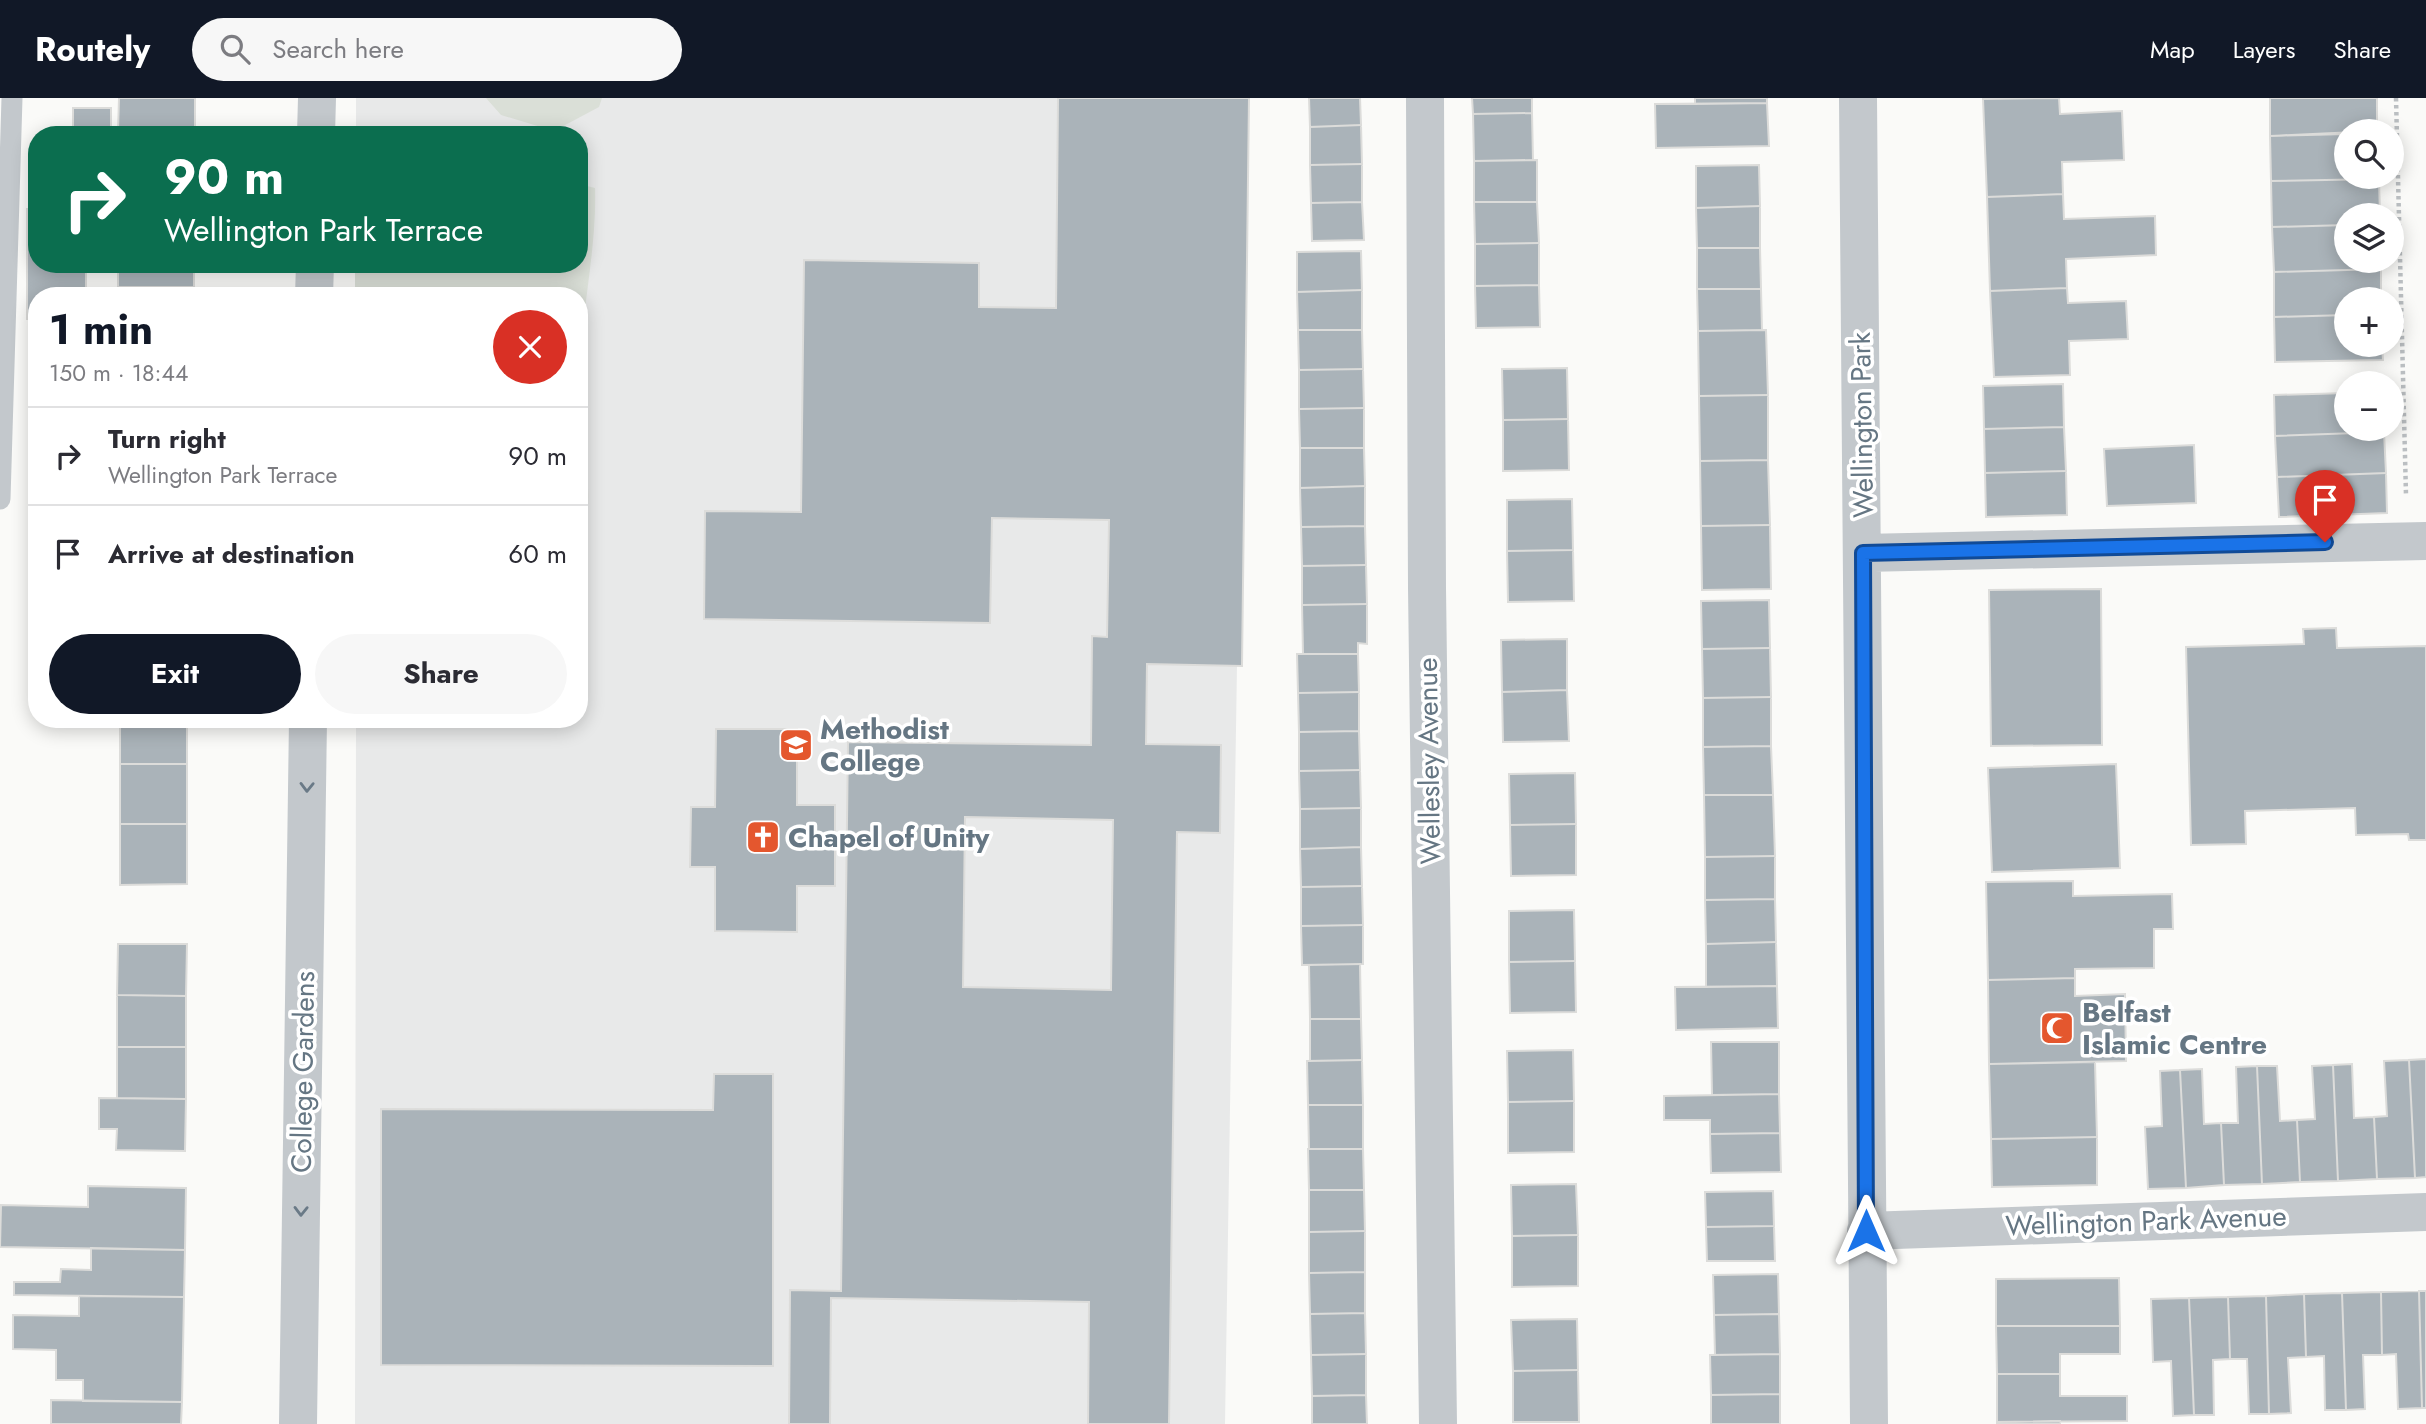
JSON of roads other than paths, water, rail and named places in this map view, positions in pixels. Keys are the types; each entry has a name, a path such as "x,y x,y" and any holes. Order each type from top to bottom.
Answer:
{"street":[{"path":"316,126 317,98"},
{"name":"Wellesley Avenue","path":"1425,98 1427,588 1438,1424"},
{"name":"Wellington Park","path":"1858,98 1869,1424"},
{"path":"1863,553 2416,541"},
{"name":"College Gardens","path":"298,1424 308,728"},
{"name":"Wellington Park Avenue","path":"1866,1231 2426,1212"}],"lane":[{"path":"0,499 12,98"}],"place":[{"name":"Methodist College","path":"796,745"},
{"name":"Chapel of Unity","path":"763,837"},
{"name":"Belfast Islamic Centre","path":"2057,1028"}]}
